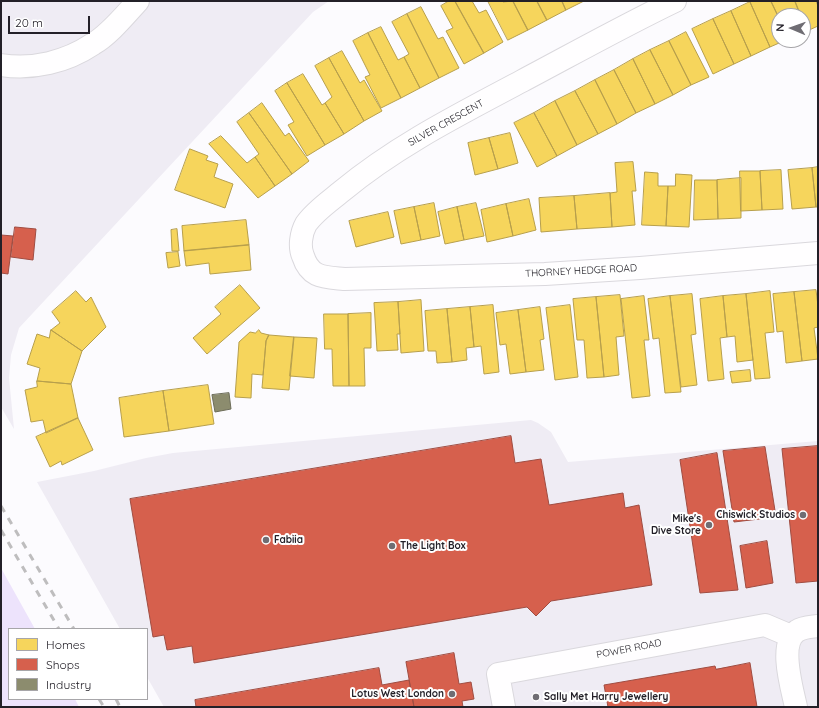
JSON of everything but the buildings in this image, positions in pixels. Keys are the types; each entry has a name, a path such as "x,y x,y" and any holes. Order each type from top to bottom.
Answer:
{"street":[{"path":"1,65 26,66 50,63 72,56 94,44 119,22 138,1"},
{"name":"SILVER CRESCENT","path":"344,279 328,278 314,273 306,264 302,255 301,243 302,234 309,221 349,186 379,162 424,134 674,1"},
{"name":"THORNEY HEDGE ROAD","path":"344,279 545,274 640,268 818,253"},
{"name":"POWER ROAD","path":"504,707 498,674 765,625 791,636"},
{"path":"796,707 787,652 788,643 791,636 798,630 818,626"}],"shaded area":[{"path":"1,1 329,1 313,12 19,328 11,355 9,378 14,429 1,407"},
{"path":"531,420 551,432 568,462 818,441 818,707 164,707 148,679 148,628 119,628 37,482 173,453"},
{"path":"1,568 34,628 8,628 8,700 76,700 79,707 1,707"}],"railway":[{"path":"1,506 73,628"},
{"path":"1,530 58,628"},
{"path":"100,700 104,707"},
{"path":"116,700 120,707"}],"place":[{"name":"Chiswick Studios","path":"803,515"},
{"name":"Mike's Dive Store","path":"709,525"},
{"name":"Fabiia","path":"266,540"},
{"name":"The Light Box","path":"392,546"},
{"name":"Lotus West London","path":"452,694"},
{"name":"Sally Met Harry Jewellery","path":"536,697"}]}
